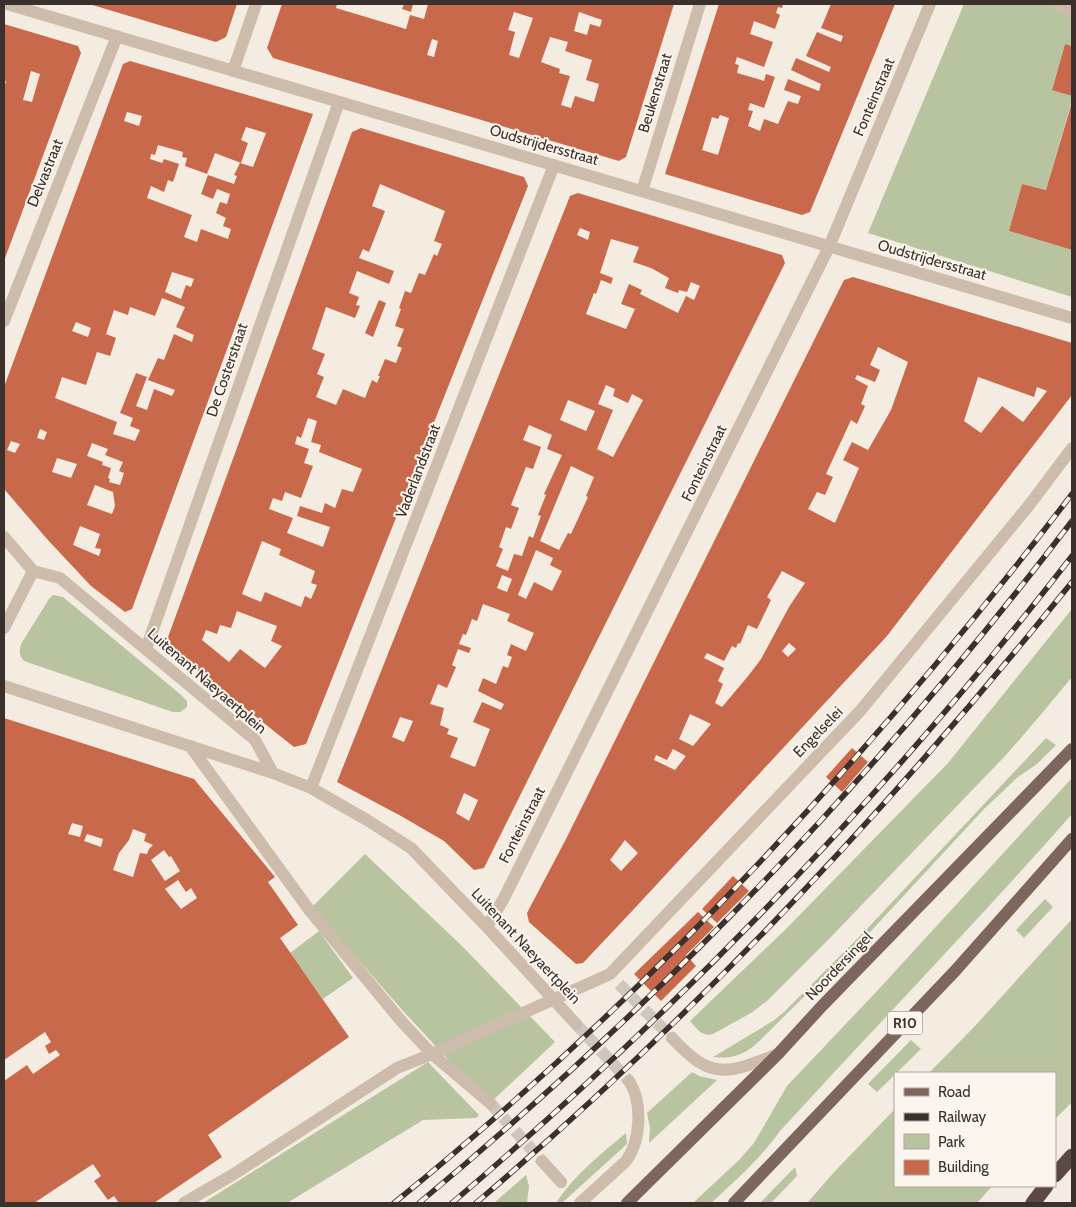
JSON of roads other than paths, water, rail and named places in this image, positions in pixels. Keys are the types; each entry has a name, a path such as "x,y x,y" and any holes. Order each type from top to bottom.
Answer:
{"highway":[{"path":"1056,1174 1072,1156"},
{"path":"1032,1203 1045,1187"}],"main road":[{"name":"Noordersingel","path":"628,1203 778,1054 1072,749"},
{"name":"R10","path":"734,1203 955,970 1072,839"}],"street":[{"name":"Oudstrijdersstraat","path":"7,4 1072,318"},
{"path":"233,71 256,4"},
{"name":"Beukenstraat","path":"642,191 700,4"},
{"name":"Fonteinstraat","path":"487,927 504,898 829,247 930,4"},
{"path":"1058,4 1072,13"},
{"name":"Delvastraat","path":"4,321 117,36"},
{"name":"De Costerstraat","path":"146,649 339,102"},
{"name":"Vaderlandstraat","path":"311,788 554,165"},
{"name":"Engelselei","path":"184,1203 234,1174 396,1068 553,1000 614,979 861,710 1030,504 1072,448"},
{"path":"4,537 33,571 4,628"},
{"name":"Luitenant Naeyaertplein","path":"33,571 60,578 255,740 273,773 311,788 411,848 576,1024"},
{"path":"4,686 273,773"},
{"path":"190,746 310,911 402,1022 432,1054 491,1104"},
{"path":"672,1038 697,1062 710,1068 740,1069 778,1054"},
{"path":"580,1203 631,1155 635,1145 638,1115 634,1093 628,1081"},
{"path":"542,1161 561,1182"}],"tunnel":[{"path":"619,984 672,1038"},
{"path":"576,1024 629,1081"},
{"path":"491,1104 542,1161"}],"railway":[{"path":"394,1203 488,1124 580,1041 668,956 754,868 837,778 918,685 996,591 1072,494"},
{"path":"419,1203 509,1126 596,1047 682,965 765,880 845,794 923,705 999,614 1072,521"},
{"path":"452,1203 619,1053 779,895 930,729 1002,644 1072,556"},
{"path":"476,1203 636,1059 714,984 789,907 933,748 1072,582"}]}
